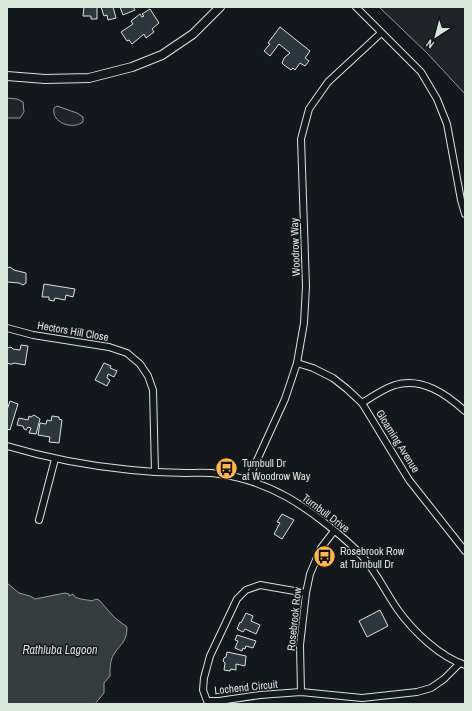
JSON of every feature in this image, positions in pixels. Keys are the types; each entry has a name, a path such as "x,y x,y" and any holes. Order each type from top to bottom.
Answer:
{"main road":[{"path":"7,76 45,79 89,78 132,67 162,55 193,34 220,7"}],"street":[{"path":"356,7 421,72 437,99 448,124 461,200 465,214"},
{"name":"Woodrow Way","path":"248,480 285,399 297,363 304,323 306,286 301,139 309,109 328,82 381,33"},
{"name":"Hectors Hill Close","path":"7,328 109,347 127,353 140,364 148,376 153,390 155,472"},
{"name":"Gloaming Avenue","path":"297,363 313,368 333,378 347,388 362,403 409,480 465,550"},
{"path":"362,403 380,391 396,384 412,383 432,388 449,397 465,411"},
{"name":"Turnbull Drive","path":"7,446 54,459 130,470 219,474 248,480 276,491 334,531 363,556 398,610 417,632 437,649 462,664"},
{"path":"39,520 54,459"},
{"name":"Rosebrook Row","path":"301,692 300,645 306,593 310,574 321,548 334,531"},
{"name":"Lochend Circuit","path":"306,593 260,585 246,590 237,598 210,656 204,678 203,690 207,701 301,692 362,698 417,692 431,688 462,664"}],"shaded area":[{"path":"379,7 465,7 465,94 427,53"},
{"path":"7,98 17,99 23,102 24,112 20,118 7,118"},
{"path":"57,106 77,113 83,117 83,122 69,125 59,121 54,113 54,108"}],"water":[{"name":"Rathluba Lagoon","path":"7,583 19,593 35,599 65,593 69,594 69,596 73,594 81,599 92,601 96,599 99,600 115,618 127,627 125,639 112,659 110,665 110,676 104,683 104,693 95,704 7,704"}],"building":[{"path":"84,7 97,7 97,19 91,19 91,16 83,16"},
{"path":"101,7 113,7 116,18 108,20 107,15 104,16"},
{"path":"120,7 133,7 135,10 123,15"},
{"path":"150,9 159,23 152,29 154,32 146,38 144,34 132,44 129,40 127,41 121,32 133,24 131,21 140,14 142,17 144,16 142,14"},
{"path":"280,27 310,51 305,58 309,61 305,66 300,63 295,70 293,68 291,70 284,65 282,63 284,58 290,53 279,44 270,56 264,51"},
{"path":"10,267 14,270 26,273 26,283 23,285 19,283 7,282 7,268"},
{"path":"44,284 75,289 73,297 66,295 65,300 55,298 54,301 49,300 49,297 42,297"},
{"path":"21,345 28,346 25,365 14,363 9,364 7,362 7,348 11,347 13,349 20,350"},
{"path":"104,363 117,371 114,377 108,374 107,378 110,380 107,386 95,380"},
{"path":"10,401 18,404 10,430 7,429 7,410"},
{"path":"34,415 40,419 36,434 29,433 31,428 28,427 26,430 23,426 17,425 19,418 28,420 29,416 31,417"},
{"path":"52,416 59,417 59,419 62,420 59,443 49,442 50,437 38,435 40,423 46,424 47,420 51,421"},
{"path":"282,514 294,520 282,539 274,534 280,523 277,522"},
{"path":"380,610 388,626 367,637 359,621"},
{"path":"246,613 253,616 251,621 260,625 256,634 245,629 243,632 237,629"},
{"path":"237,635 256,641 253,648 246,646 242,651 235,648 238,641 235,640"},
{"path":"227,652 246,656 245,666 236,664 236,670 224,670 225,663 223,661"}],"place":[{"name":"Turnbull Dr at Woodrow Way","path":"227,469"},
{"name":"Rosebrook Row at Turnbull Dr","path":"324,557"}]}
